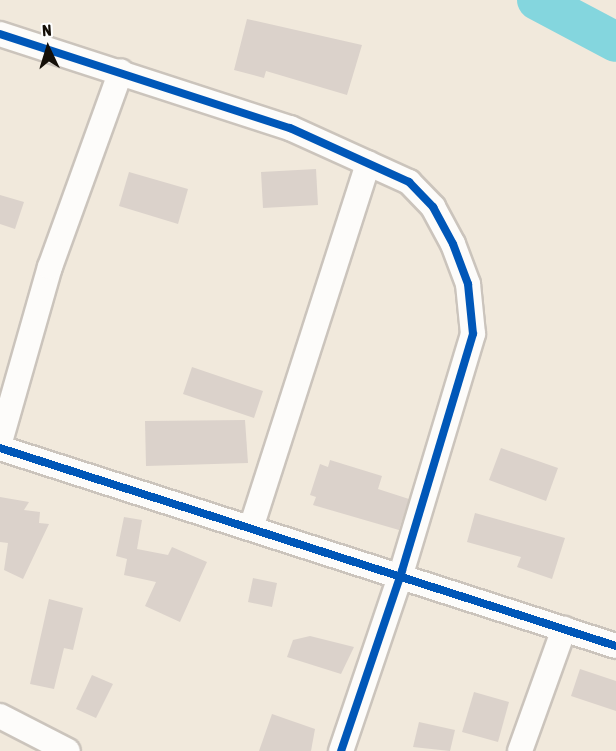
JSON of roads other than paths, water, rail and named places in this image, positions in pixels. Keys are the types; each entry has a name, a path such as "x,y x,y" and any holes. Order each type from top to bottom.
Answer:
{"street":[{"path":"0,34 121,71 290,128 409,182 432,207 468,284 472,334 341,751"},
{"path":"0,442 50,267 121,71"},
{"path":"250,528 368,163"},
{"path":"0,448 616,646"},
{"path":"520,751 564,629"},
{"path":"0,716 68,751"}],"waterway":[{"path":"537,0 616,42"}]}
